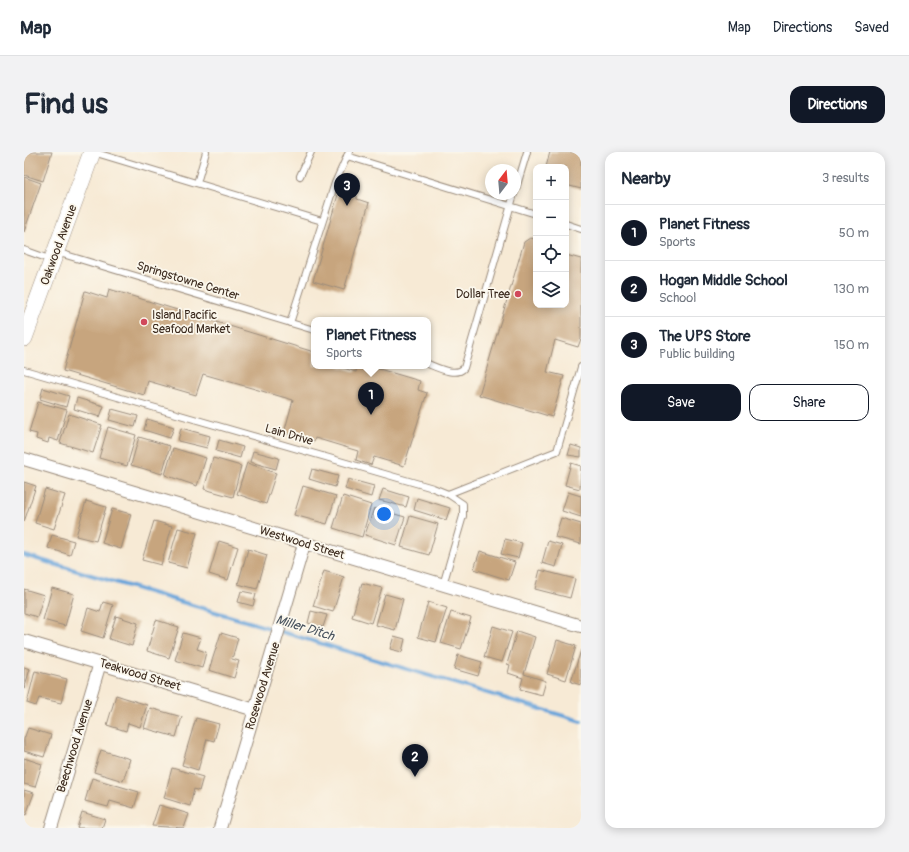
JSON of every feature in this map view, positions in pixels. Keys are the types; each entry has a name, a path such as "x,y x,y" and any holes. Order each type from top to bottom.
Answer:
{"main road":[{"name":"Oakwood Avenue","path":"24,338 92,152"}],"street":[{"name":"Westwood Street","path":"24,459 581,626"},
{"name":"Rosewood Avenue","path":"220,828 304,544"},
{"name":"Teakwood Street","path":"24,641 255,710"},
{"name":"Beechwood Avenue","path":"50,828 100,664"}],"lane":[{"path":"92,152 322,221"},
{"path":"197,183 206,152"},
{"path":"300,176 311,152"},
{"path":"521,171 526,152"},
{"path":"290,323 335,183 348,154 533,213"},
{"path":"431,365 454,372 461,371 464,368 513,200"},
{"path":"569,225 581,229"},
{"name":"Springstowne Center","path":"24,250 55,256 311,329"},
{"path":"448,494 557,451 581,367"},
{"name":"Lain Drive","path":"24,370 433,488 448,494 463,504 463,516 442,585"}],"building":[{"path":"24,152 52,152 43,181 24,175"},
{"path":"550,152 581,152 581,189 569,186 569,164 547,164"},
{"path":"24,177 41,183 24,232"},
{"path":"339,191 357,196 357,199 369,203 344,290 313,281"},
{"path":"530,238 533,238 533,308 569,308 569,256 581,259 581,339 578,347 555,340 547,372 564,376 552,417 479,395 524,242"},
{"path":"109,289 311,351 311,369 346,369 356,372 356,369 379,369 420,381 418,390 427,393 404,466 374,457 371,465 356,460 358,451 315,438 314,441 284,433 293,400 203,374 196,395 148,381 144,395 63,371 85,291 107,298"},
{"path":"43,388 69,396 66,407 40,399"},
{"path":"77,398 104,406 100,417 74,409"},
{"path":"38,402 67,410 58,441 49,438 48,443 36,439 37,434 29,432"},
{"path":"112,409 138,416 135,427 109,420"},
{"path":"69,414 102,425 93,453 60,443"},
{"path":"147,419 174,427 170,438 144,430"},
{"path":"108,427 136,435 127,466 99,458"},
{"path":"181,428 210,436 207,448 178,441"},
{"path":"139,437 170,446 162,474 131,465"},
{"path":"219,440 243,447 240,458 216,451"},
{"path":"571,445 581,448 581,457 568,455"},
{"path":"173,448 206,458 197,486 165,475"},
{"path":"253,451 279,458 276,469 250,462"},
{"path":"213,458 241,466 233,497 204,489"},
{"path":"247,463 276,473 266,504 237,494"},
{"path":"571,463 581,466 580,489 565,485"},
{"path":"312,469 338,476 335,487 309,479"},
{"path":"348,479 374,486 371,497 345,489"},
{"path":"24,482 36,486 24,522"},
{"path":"303,486 336,496 327,524 294,515"},
{"path":"45,489 65,495 54,529 35,523"},
{"path":"383,489 409,497 406,507 379,500"},
{"path":"568,492 581,496 581,517 562,511"},
{"path":"343,496 371,505 362,537 333,528"},
{"path":"417,498 450,508 446,520 414,510"},
{"path":"86,501 106,507 96,541 76,536"},
{"path":"374,508 405,517 396,545 365,535"},
{"path":"112,509 131,514 121,549 102,543"},
{"path":"410,516 438,524 429,555 401,547"},
{"path":"561,518 581,524 581,544 555,537"},
{"path":"154,521 172,526 161,565 142,560"},
{"path":"178,528 197,533 187,568 168,563"},
{"path":"52,535 74,541 70,555 48,548"},
{"path":"505,539 522,543 518,558 501,554"},
{"path":"219,541 238,547 228,580 209,574"},
{"path":"548,541 562,545 556,567 542,563"},
{"path":"248,549 267,555 257,589 238,584"},
{"path":"480,551 515,562 509,580 474,569"},
{"path":"540,570 575,579 570,598 535,589"},
{"path":"324,571 344,577 333,612 313,606"},
{"path":"362,583 382,588 371,623 352,617"},
{"path":"52,588 74,594 65,626 43,620"},
{"path":"24,589 44,595 37,617 24,613"},
{"path":"241,591 256,594 253,606 238,602"},
{"path":"385,594 403,599 395,630 376,625"},
{"path":"103,602 113,605 103,638 81,631 88,608 100,612"},
{"path":"428,602 447,608 436,642 418,637"},
{"path":"311,611 327,615 323,627 308,623"},
{"path":"451,612 471,618 461,649 441,643"},
{"path":"116,616 138,623 132,646 109,639"},
{"path":"156,620 179,627 169,658 147,651"},
{"path":"493,626 512,632 502,662 484,657"},
{"path":"517,631 535,637 524,674 546,681 542,695 520,689 523,678 508,673 510,665 507,664"},
{"path":"183,633 201,638 197,649 206,652 202,668 175,660"},
{"path":"221,633 238,638 232,659 239,661 234,678 209,670"},
{"path":"394,636 405,639 402,652 390,649"},
{"path":"557,640 576,646 566,680 547,674"},
{"path":"581,650 581,685 571,682"},
{"path":"458,655 482,662 478,676 454,669"},
{"path":"24,667 30,669 24,689"},
{"path":"35,671 67,679 61,703 39,698 36,706 27,703"},
{"path":"116,695 147,705 140,727 128,723 126,731 107,725"},
{"path":"150,708 182,717 176,737 144,728"},
{"path":"196,718 219,724 214,741 207,739 198,770 182,765"},
{"path":"28,728 51,735 44,757 24,751 24,739"},
{"path":"101,750 130,759 123,781 94,772"},
{"path":"24,758 42,764 35,787 24,784"},
{"path":"172,768 203,777 199,791 194,789 190,806 164,798"},
{"path":"92,778 139,792 134,808 110,801 108,807 85,801"},
{"path":"24,790 34,793 26,815 24,814"},
{"path":"159,805 189,814 184,828 152,826"},
{"path":"82,812 105,819 102,828 77,828"}],"waterway":[{"name":"Miller Ditch","path":"24,555 581,721"}],"place":[{"name":"The UPS Store","path":"347,206"},
{"name":"Dollar Tree","path":"518,294"},
{"name":"Island Pacific Seafood Market","path":"144,322"},
{"name":"Planet Fitness","path":"371,415"},
{"name":"Hogan Middle School","path":"415,777"}]}
